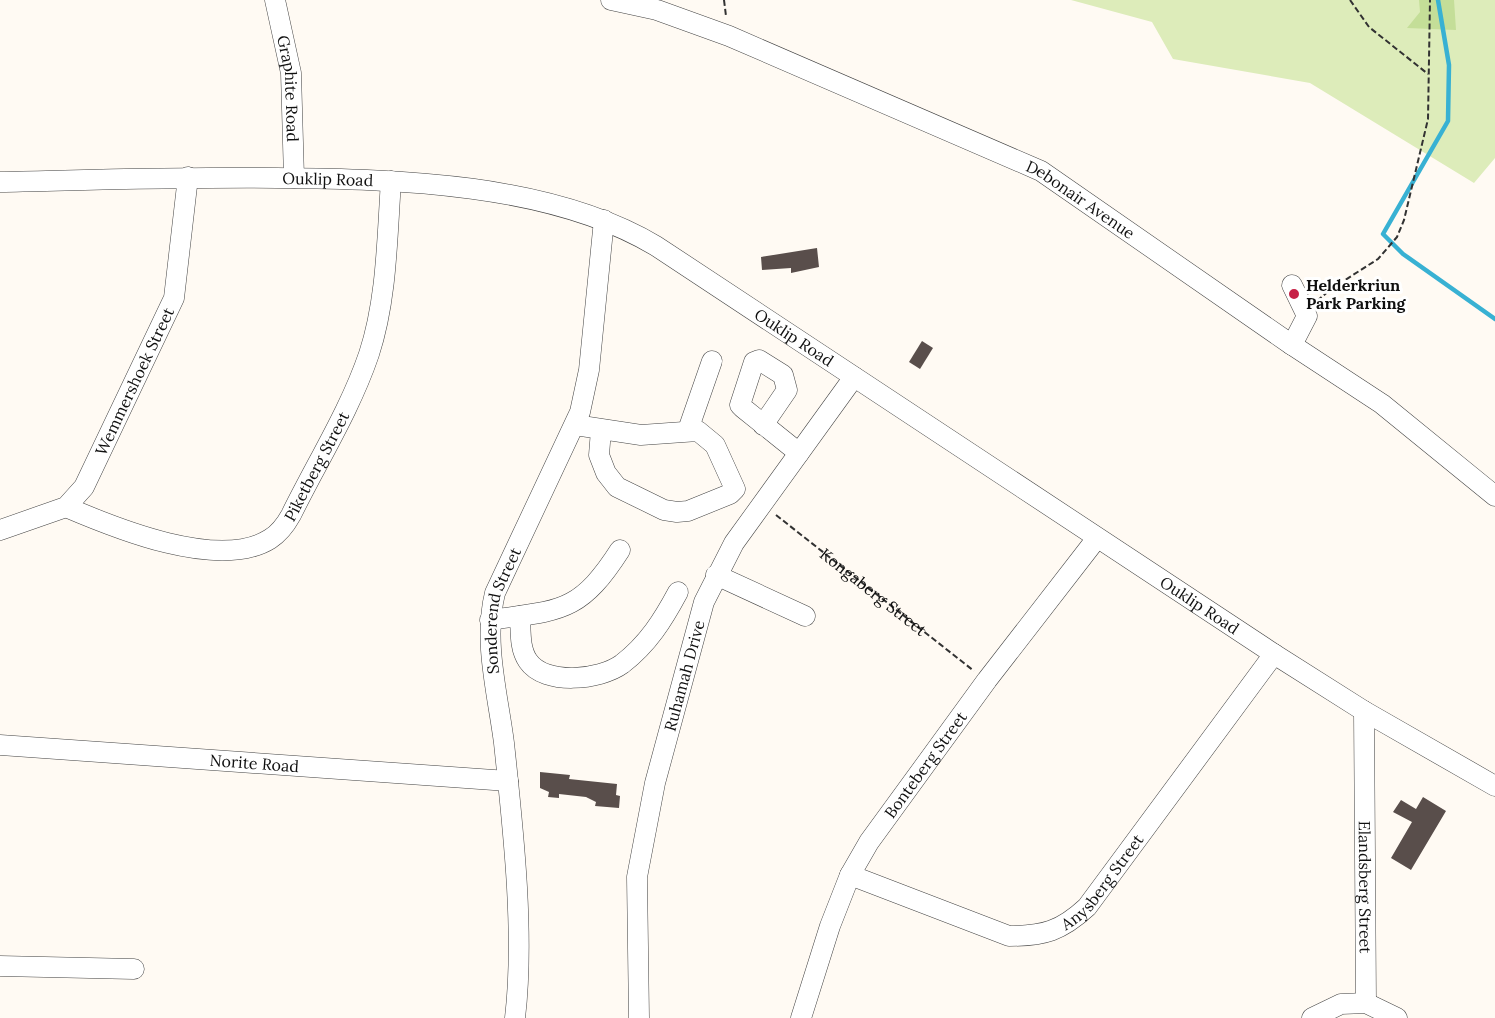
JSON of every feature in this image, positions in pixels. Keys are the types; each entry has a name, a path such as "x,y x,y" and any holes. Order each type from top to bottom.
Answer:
{"street":[{"name":"Graphite Road","path":"275,0 291,73 294,178"},
{"name":"Debonair Avenue","path":"611,0 657,10 729,36 1019,160 1084,200 1292,345 1382,404 1495,496"},
{"name":"Ouklip Road","path":"0,182 188,177 391,180 532,200 604,220 656,246 1274,654 1364,711 1495,786"},
{"name":"Wemmershoek Street","path":"66,507 84,487 174,298 188,177"},
{"name":"Piketberg Street","path":"66,507 145,538 171,544 236,549 271,538 291,515 359,380 369,352 381,301 391,180"},
{"name":"Sonderend Street","path":"515,1018 519,942 508,781 491,648 490,620 495,593 575,425 585,393 604,220"},
{"path":"1292,285 1307,316 1292,345"},
{"path":"688,430 712,361"},
{"name":"Ruhamah Drive","path":"639,1018 637,877 644,831 689,651 716,575 734,543 855,377"},
{"path":"575,425 641,435 698,431 715,445 735,489 730,494 688,511 677,513 664,510 613,483 600,455 601,430"},
{"path":"763,425 799,453"},
{"path":"0,530 66,507"},
{"name":"Bonteberg Street","path":"801,1018 830,926 850,875 869,842 987,680 1096,538"},
{"path":"490,620 551,612 581,599 620,550"},
{"path":"716,575 805,616"},
{"path":"520,616 524,653 535,668 553,676 584,678 609,671 642,646 662,622 678,592"},
{"name":"Anysberg Street","path":"850,875 1009,936 1037,936 1064,926 1087,907 1274,654"},
{"name":"Elandsberg Street","path":"1364,711 1366,1003"},
{"name":"Norite Road","path":"0,745 508,781"},
{"path":"0,966 134,969"},
{"path":"1312,1018 1341,1004 1366,1003 1397,1018"}],"path":[{"path":"1350,0 1369,27 1428,75"},
{"path":"1307,316 1314,304 1331,289 1377,259 1397,237 1404,220 1428,119 1430,0"},
{"name":"Kongaberg Street","path":"762,504 987,680"}],"green space":[{"path":"1071,0 1495,0 1495,158 1474,183 1310,83 1173,59 1152,22"},
{"path":"1419,0 1454,0 1456,30 1407,28 1420,12"}],"building":[{"path":"817,248 819,267 791,273 791,268 762,270 761,257"},
{"path":"922,341 933,348 920,369 909,362"},
{"path":"540,772 570,775 569,779 617,784 616,795 620,796 619,808 595,806 596,802 586,797 559,794 559,798 548,797 549,792 540,788"},
{"path":"1423,797 1446,811 1411,870 1391,858 1412,822 1393,812 1401,800 1416,809"}],"waterway":[{"path":"1438,0 1449,65 1448,121 1383,234 1403,254 1495,319"}],"place":[{"name":"Helderkriun Park Parking","path":"1294,294"}]}
